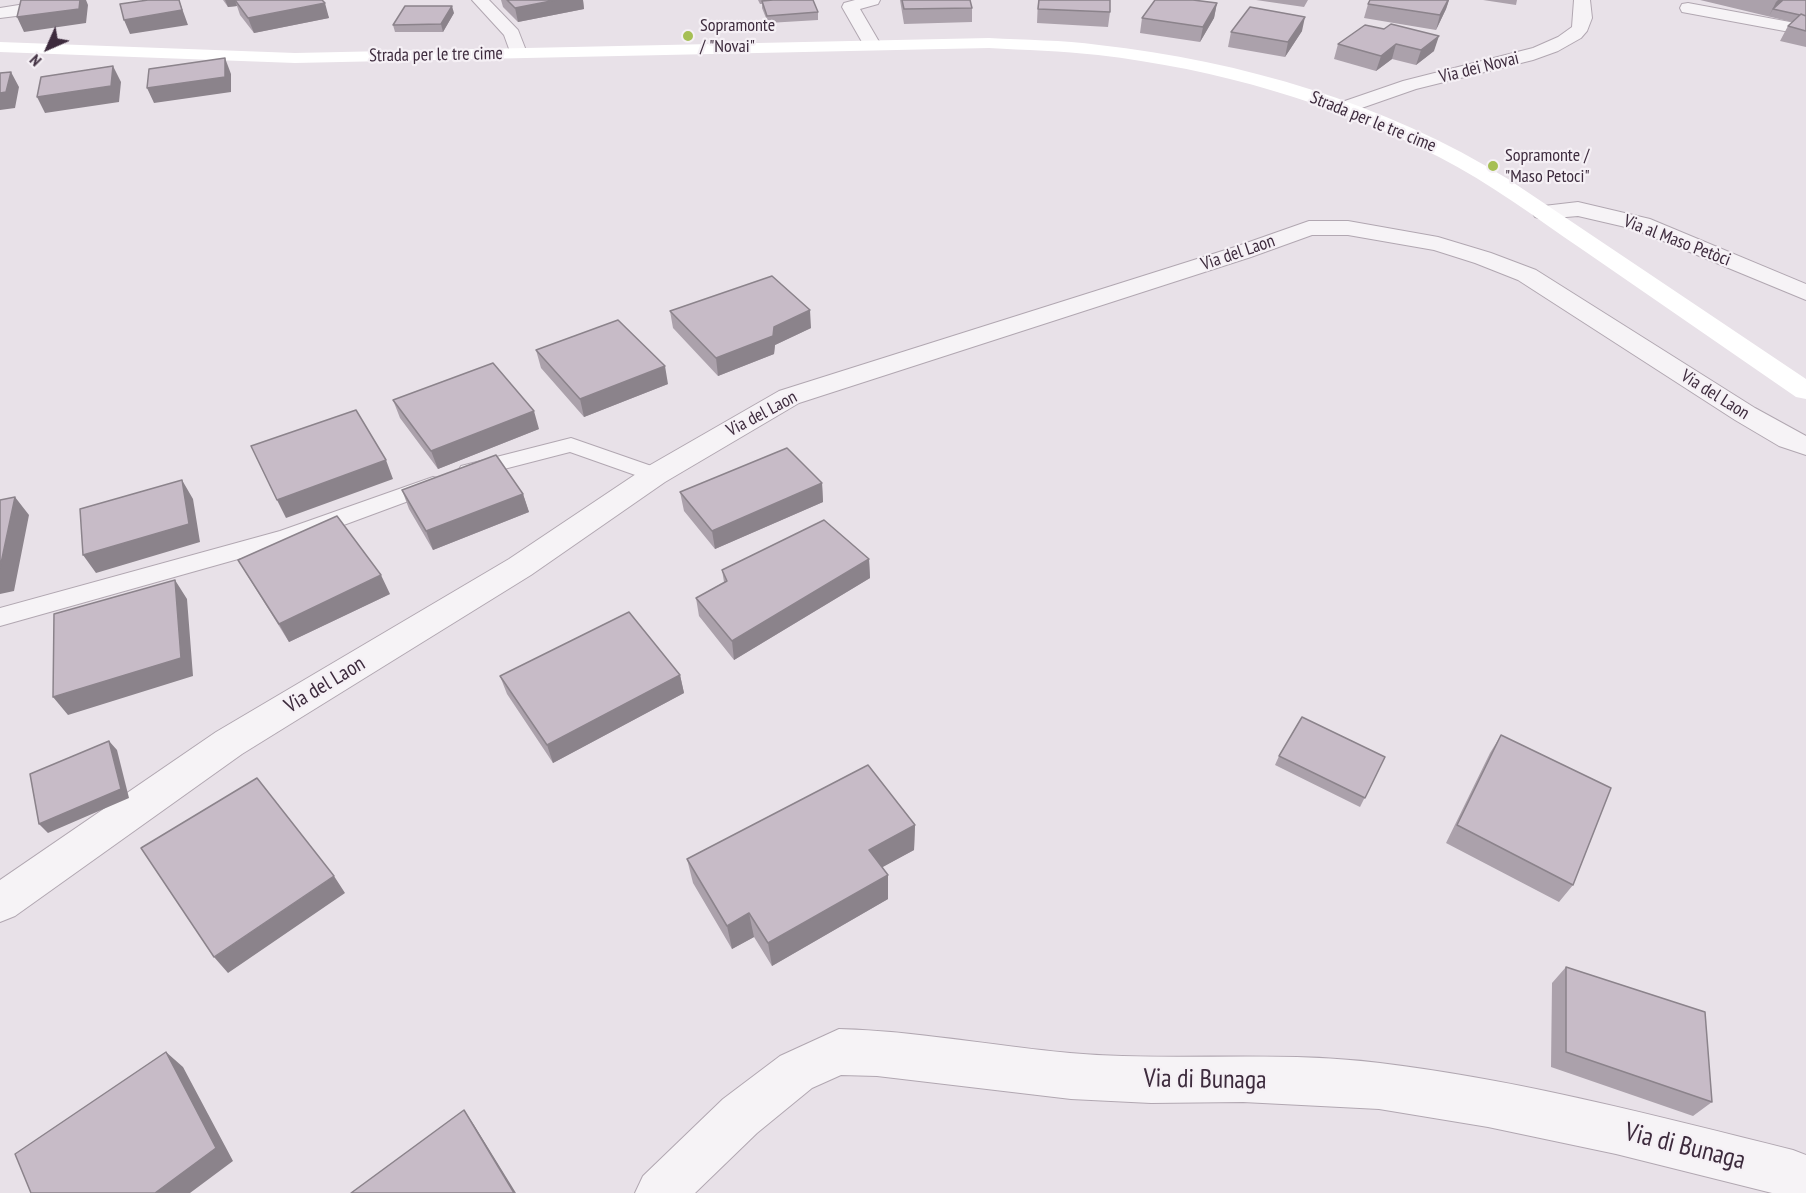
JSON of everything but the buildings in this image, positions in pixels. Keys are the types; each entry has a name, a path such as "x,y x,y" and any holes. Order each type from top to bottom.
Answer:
{"main road":[{"name":"Strada per le tre cime","path":"0,47 295,58 989,43 1098,50 1226,73 1298,91 1346,108 1447,152 1543,212 1806,392"}],"street":[{"path":"0,13 40,8 69,0"},
{"path":"480,0 512,34 518,53"},
{"path":"872,0 850,7 872,45"},
{"name":"Via dei Novai","path":"1346,108 1371,97 1524,57 1557,43 1576,33 1584,21 1582,0"},
{"path":"1688,8 1806,30"},
{"name":"Via al Maso Petòci","path":"1543,212 1578,209 1642,224 1806,293"},
{"name":"Via del Laon","path":"0,903 229,743 520,567 655,475 789,397 1243,252 1309,228 1358,229 1438,244 1527,275 1745,414 1790,440 1806,446"},
{"name":"Via di Bunaga","path":"660,1193 740,1116 796,1072 839,1052 878,1053 1071,1076 1151,1080 1243,1079 1379,1086 1488,1104 1616,1130 1793,1174"}],"lane":[{"path":"0,617 287,537 484,466 571,445 655,475"}],"place":[{"name":"Sopramonte / \"Novai\"","path":"688,36"},
{"name":"Sopramonte / \"Maso Petoci\"","path":"1493,166"}]}
